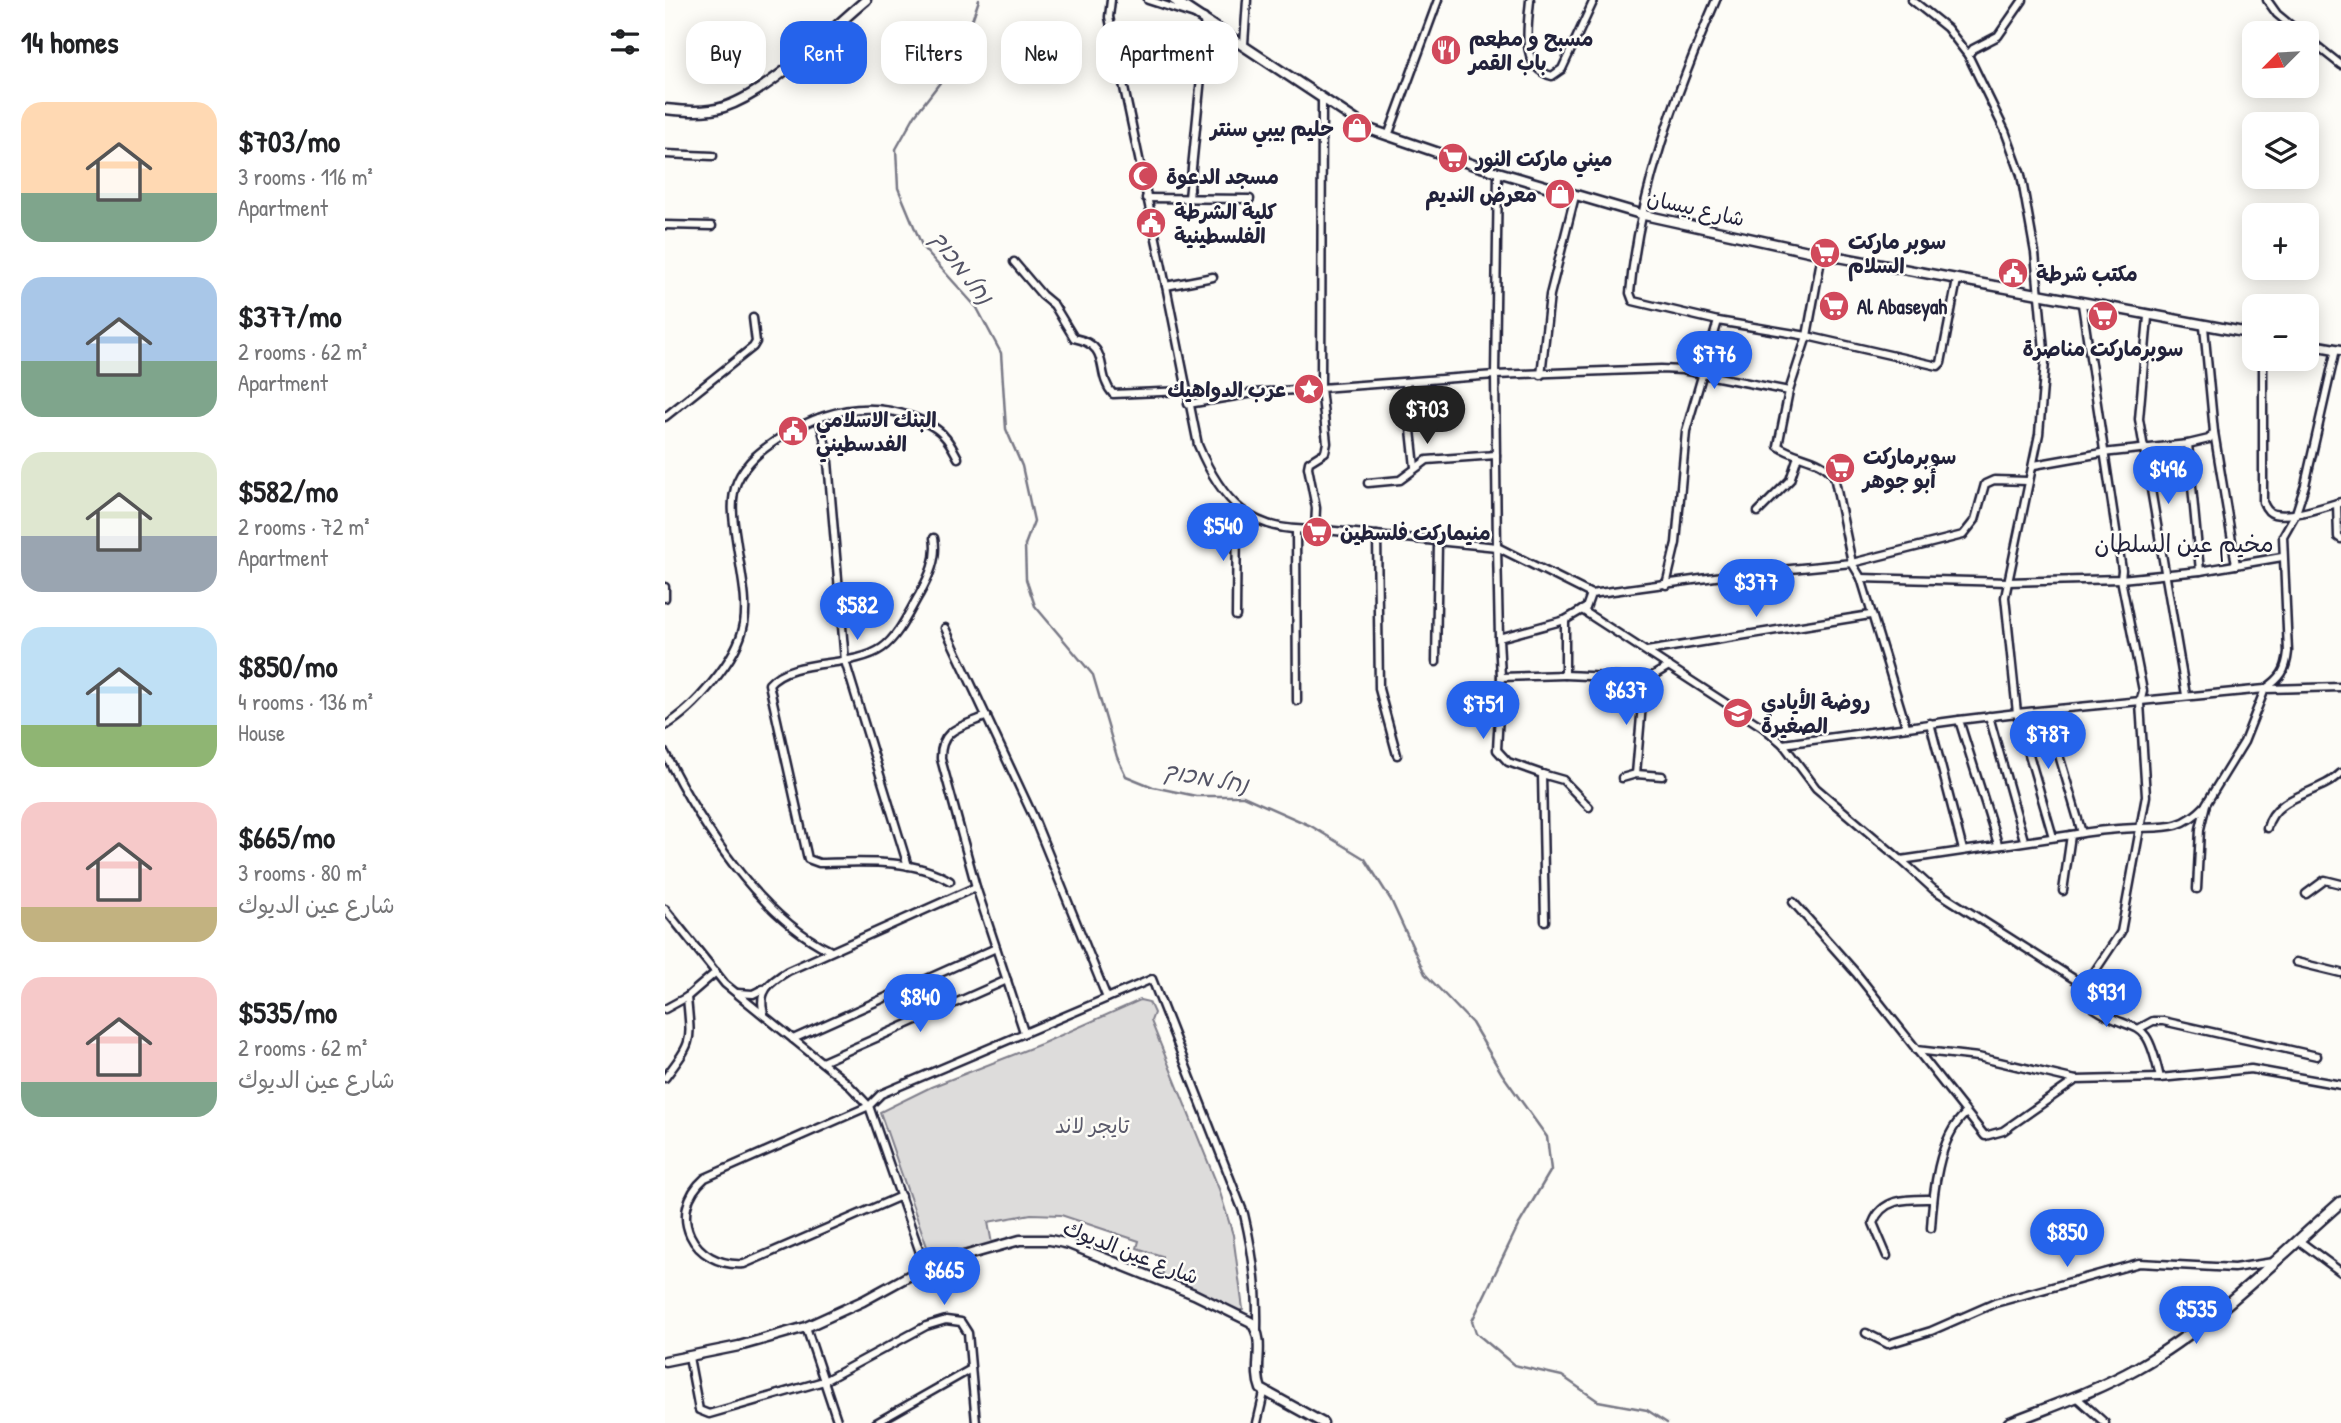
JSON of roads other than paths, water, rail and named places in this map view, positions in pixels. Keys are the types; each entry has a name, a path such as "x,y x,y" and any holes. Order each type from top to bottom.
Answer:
{"main road":[{"path":"2009,1423 2140,1367 2184,1337 2341,1202"}],"street":[{"path":"665,109 709,111 760,90 866,0"},
{"path":"1111,0 1109,17 1198,445 1206,466 1237,509 1261,521 1296,530 1315,529 1497,547 1591,594 1730,575 1852,563 1963,535 1975,520 1985,484 1994,480 2028,481"},
{"path":"1148,0 1204,18 1205,37 1189,198"},
{"name":"شارع بيسان","path":"1174,0 1369,129 1498,172 1644,215 1822,254 2148,317 2242,332"},
{"path":"1244,44 1247,0"},
{"path":"1388,136 1438,0"},
{"path":"1531,0 1530,56 1538,70 1552,76 1562,69 1594,0"},
{"path":"1716,0 1669,116 1644,215 1631,284 1633,301 1940,366 1957,280"},
{"path":"1912,0 1947,28 1968,55 2018,164 2035,253 2045,361 2039,434 2008,582 2005,614 2017,713 2053,837"},
{"path":"1968,55 1973,49 1998,36 2023,0"},
{"path":"2267,0 2285,21"},
{"path":"2319,48 2341,65"},
{"path":"1315,529 1316,508 1308,467 1309,462 1325,452 1327,443 1321,388 1322,100"},
{"path":"665,154 713,156"},
{"path":"1498,172 1495,375 1501,677 1497,750 1508,762 1563,780 1589,807"},
{"path":"1541,374 1550,295 1576,196"},
{"path":"1146,198 1250,199"},
{"path":"665,225 712,226"},
{"path":"1822,254 1807,336 1777,440 1781,449 1827,466 1834,476 1852,563 1861,578 1870,615 1906,726"},
{"path":"1014,262 1054,305 1074,338 1085,340 1097,349 1108,388 1113,394 1185,391"},
{"path":"1166,286 1213,277"},
{"path":"2081,304 2122,570 2121,579 2143,691 2140,703 2146,796 2121,932 2085,986"},
{"path":"2148,317 2139,419 2186,695"},
{"path":"665,417 753,347 756,342 753,318"},
{"path":"1666,585 1676,543 1686,431 1718,321"},
{"path":"2204,327 2214,432 2236,565"},
{"path":"1901,860 2083,832 2165,829 2195,817 2206,804 2244,742 2265,689 2279,679 2286,668 2288,652 2283,536 2296,513 2339,349 2319,346"},
{"path":"1188,404 1254,393 1495,375 1644,368 1682,370 1789,391"},
{"path":"2263,371 2263,502 2274,514 2296,513 2339,502 2338,537 2341,539"},
{"path":"1368,483 1400,480 1412,473 1415,467 1406,383"},
{"path":"665,726 705,691 734,655 741,641 745,602 732,505 741,474 752,459 773,442 818,418 860,407 888,409 919,419 944,435 958,458"},
{"path":"818,418 827,450 845,661 908,866"},
{"path":"2034,465 2102,453 2188,444 2206,440 2214,432"},
{"path":"2188,444 2200,571"},
{"path":"1415,467 1427,460 1496,455"},
{"path":"1758,512 1790,480 1798,456"},
{"path":"1235,616 1237,509"},
{"path":"1296,530 1297,701"},
{"path":"1377,535 1379,690 1397,755"},
{"path":"934,538 936,551 928,575 908,614 890,640 876,652 845,661 805,667 785,674 769,684 808,859 819,863 908,866 940,875 950,881"},
{"path":"1436,662 1438,542"},
{"path":"1861,578 2008,582 2121,579 2200,571 2282,557"},
{"path":"665,587 665,598"},
{"path":"1499,638 1565,620 1586,608 1591,594"},
{"path":"1582,610 1750,718 1783,744 1816,788 1933,889 2085,986 2094,1008 2140,1028 2152,1045 2159,1078"},
{"path":"1647,651 1870,615"},
{"path":"1565,620 1565,675"},
{"path":"944,628 1033,816 1107,998"},
{"path":"1501,677 1565,675 1635,678 1644,681 1669,666"},
{"path":"1636,774 1644,681"},
{"path":"1783,744 1930,723 2140,703 2186,695 2341,687"},
{"path":"2046,711 2083,832"},
{"path":"987,716 947,734 941,744 946,781 976,887 1024,1032"},
{"path":"1989,716 2024,840"},
{"path":"1959,720 1997,844"},
{"path":"1930,723 1963,850"},
{"path":"665,754 707,824 748,884 790,924 814,943 829,950"},
{"path":"2267,828 2274,811 2341,773"},
{"path":"1542,774 1545,920"},
{"path":"1622,778 1636,774 1662,776"},
{"path":"2197,889 2200,829 2206,804"},
{"path":"2063,891 2071,835"},
{"path":"2306,894 2325,880 2341,884"},
{"path":"737,993 753,994 787,971 829,950 976,887"},
{"path":"1793,902 1856,973 1985,1136 2003,1131 2076,1080"},
{"path":"665,909 716,972 737,993 846,1082 869,1106 925,1267"},
{"path":"793,1039 996,948"},
{"path":"2297,962 2341,973"},
{"path":"665,1009 687,997 716,972"},
{"path":"901,1196 744,1264 723,1263 697,1247 688,1233 685,1217 688,1202 705,1178 869,1106 881,1094 1152,979 1244,1214 1252,1247 1258,1305 1258,1384 1264,1393 1323,1423"},
{"path":"822,1062 1007,980"},
{"path":"764,1016 761,1003 765,988"},
{"path":"665,1078 689,1042 691,1027 687,997"},
{"path":"2140,1028 2153,1021 2177,1023 2317,1056"},
{"path":"1916,1050 1978,1057 2076,1080 2159,1078 2251,1069 2341,1085"},
{"path":"1931,1228 1933,1199 1945,1149 1959,1120 1965,1114"},
{"path":"1887,1256 1873,1223 1878,1213 1898,1201 1933,1199"},
{"name":"شارع عين الديوك","path":"665,1361 806,1328 925,1267 1020,1240 1050,1240 1069,1244 1194,1294 1244,1318 1257,1329"},
{"path":"2297,1240 2341,1272"},
{"path":"1866,1333 1888,1344 1931,1331 1995,1303 2139,1263 2234,1268 2273,1262"},
{"path":"689,1357 699,1410 709,1414 824,1381 926,1326 946,1320 961,1322 965,1327 976,1423"},
{"path":"806,1328 838,1423"},
{"path":"876,1423 971,1369"},
{"path":"1257,1423 1264,1393"},
{"path":"2076,1396 2105,1423"}],"waterway":[{"name":"נחל מכוך","path":"979,0 959,58 915,115 896,149 898,188 923,248 977,308 1001,353 1006,429 1022,466 1034,521 1025,545 1026,579 1035,606 1093,675 1117,757 1126,776 1153,787 1196,796 1243,796 1311,826 1365,859 1391,900 1425,974 1472,1023 1502,1074 1547,1137 1551,1170 1518,1226 1472,1321 1476,1333 1514,1365 1562,1376 1598,1401 1647,1410 1667,1423"}],"place":[{"name":"مسبح و مطعم باب القمر","path":"1446,50"},
{"name":"حليم بيبي سنتر","path":"1357,128"},
{"name":"ميني ماركت النور","path":"1453,158"},
{"name":"مسجد الدعوة","path":"1143,176"},
{"name":"معرض النديم","path":"1560,194"},
{"name":"كلية الشرطة الفلسطينية","path":"1151,223"},
{"name":"سوبر ماركت السلام","path":"1825,253"},
{"name":"مكتب شرطة","path":"2013,273"},
{"name":"Al Abaseyah","path":"1834,306"},
{"name":"سوبرماركت مناصرة","path":"2103,316"},
{"name":"عرب الدواهيك","path":"1309,389"},
{"name":"البنك الاسلامي الفدسطيني","path":"793,431"},
{"name":"سوبرماركت أبو جوهر","path":"1840,468"},
{"name":"منيماركت فلسطين","path":"1317,532"},
{"name":"روضة الأيادي الصغيرة","path":"1738,713"}],"district":[{"name":"مخيم عين السلطان","path":"2184,543"}],"park label":[{"name":"تايجر لاند","path":"1092,1125"}]}
